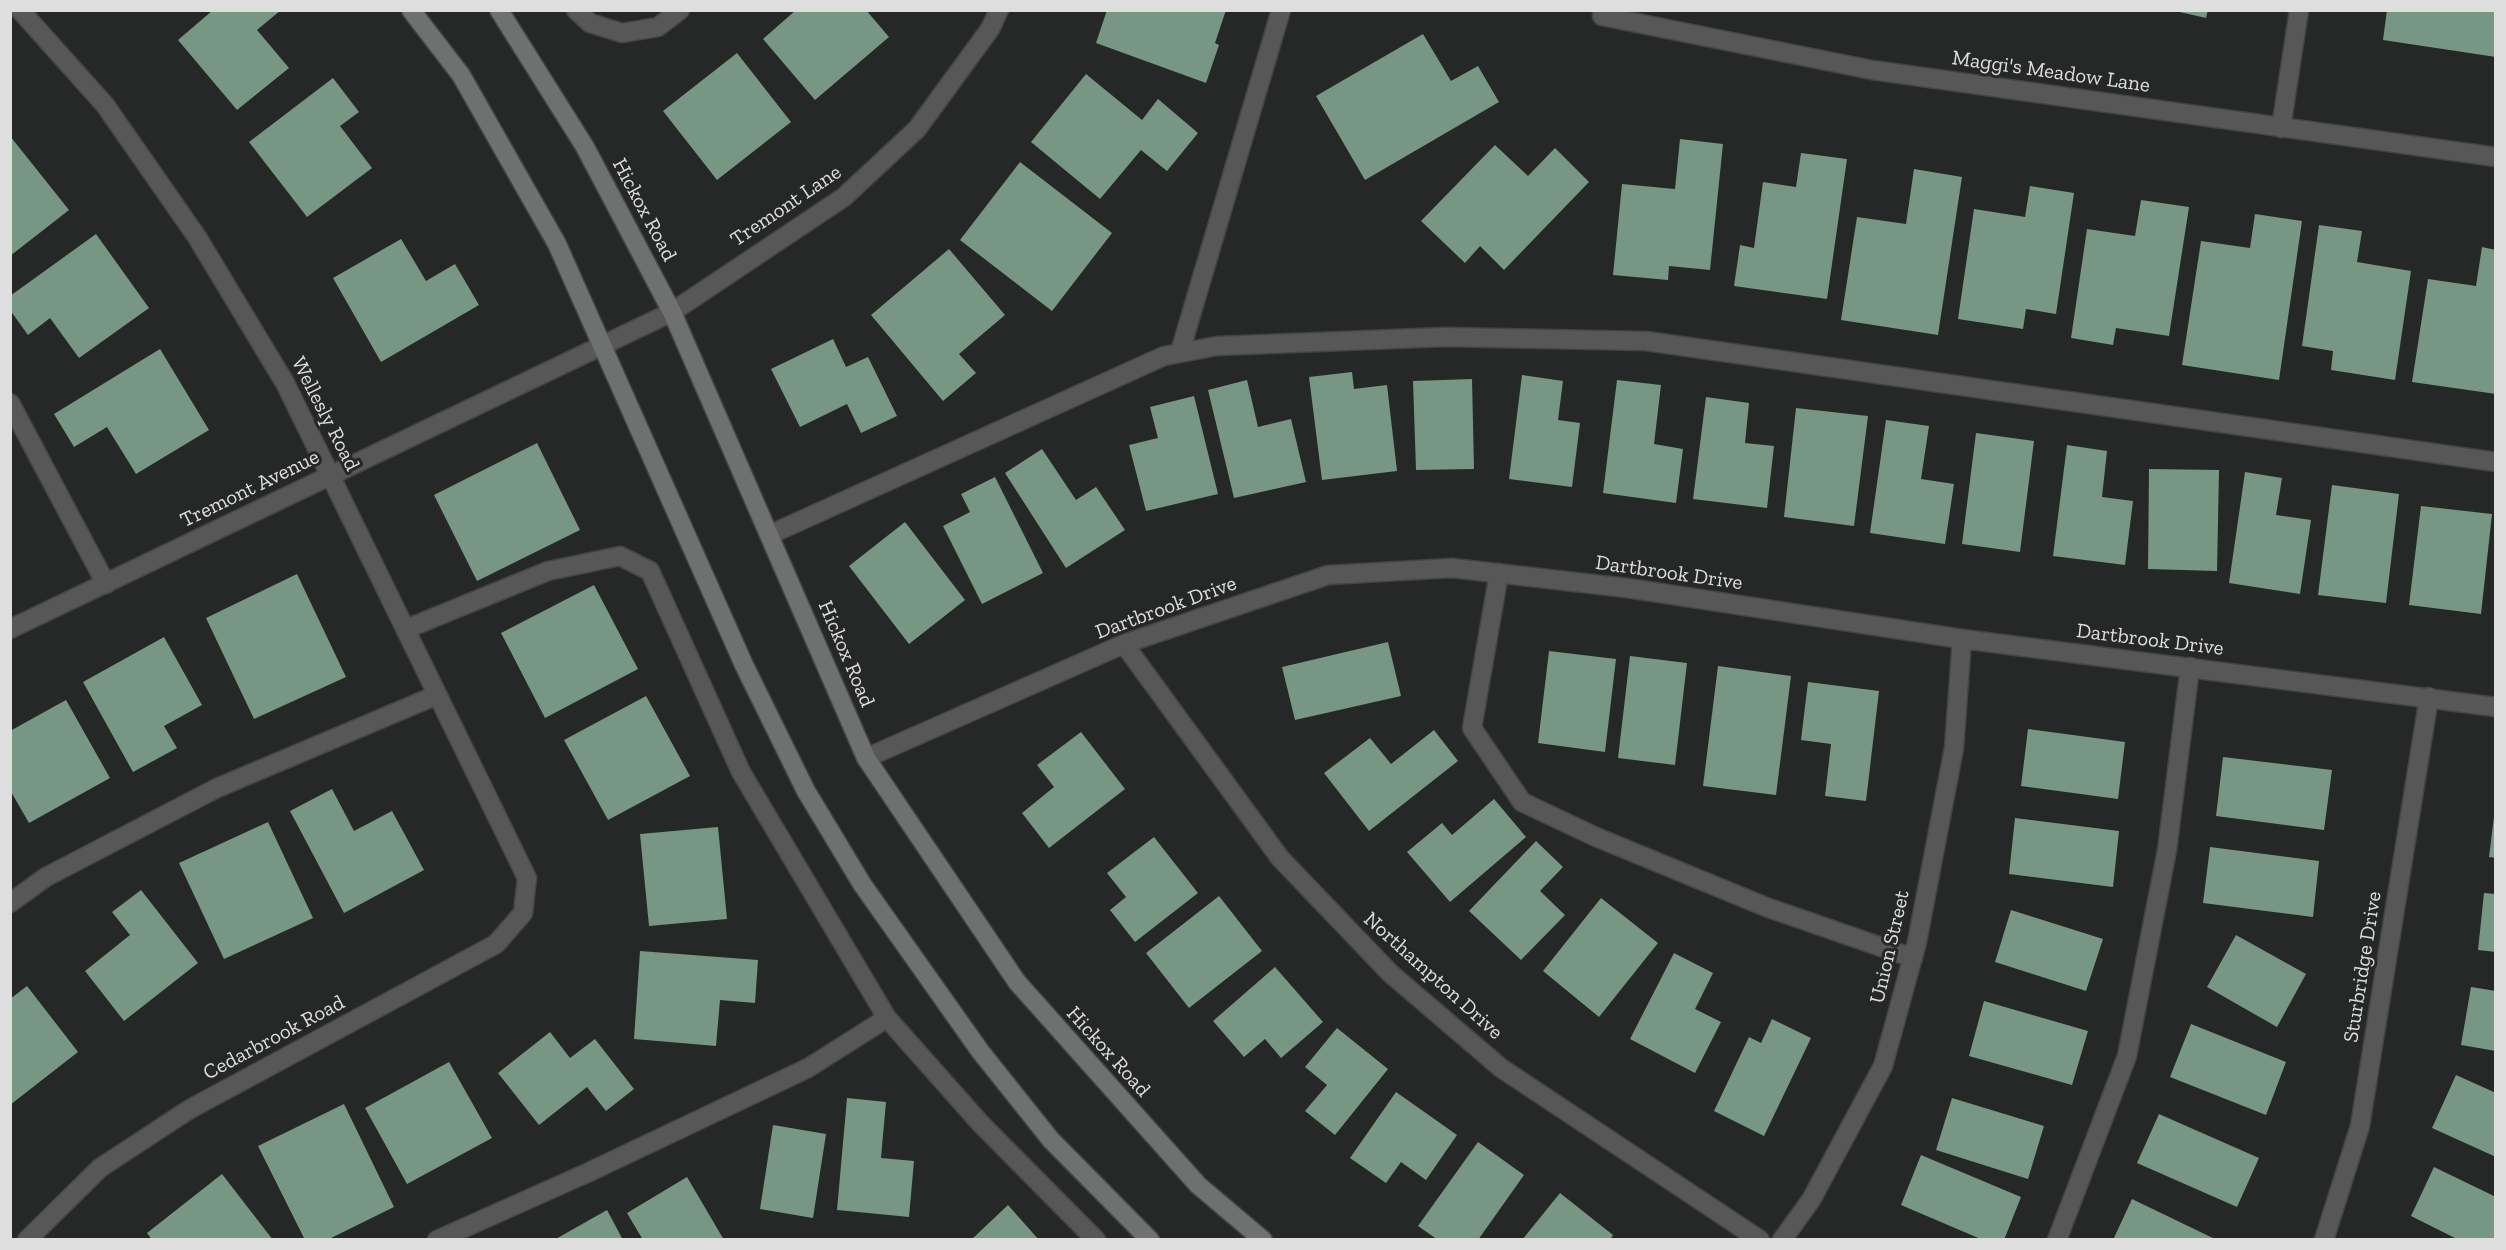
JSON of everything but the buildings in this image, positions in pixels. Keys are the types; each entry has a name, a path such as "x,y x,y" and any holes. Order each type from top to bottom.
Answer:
{"street":[{"name":"Wellesly Road","path":"20,10 105,105 197,237 285,383 527,878"},
{"path":"411,10 467,84 557,244 744,665 806,791 862,884 980,1051 1052,1140 1150,1239"},
{"name":"Hickox Road","path":"499,10 585,147 672,312 866,758 1017,982 1198,1185 1263,1239"},
{"path":"576,10 590,23 622,33 658,27 680,10"},
{"name":"Tremont Lane","path":"672,312 844,197 917,129 990,30 999,10"},
{"path":"1180,352 1281,10"},
{"path":"2281,128 2300,10"},
{"name":"Maggi's Meadow Lane","path":"1603,13 1872,70 2496,157"},
{"name":"Tremont Avenue","path":"10,629 672,312"},
{"path":"769,535 1164,356 1217,346 1445,337 1646,341 2496,462"},
{"path":"10,404 106,584"},
{"path":"406,629 548,572 620,556 650,571 741,772 887,1018 981,1124 1096,1239"},
{"name":"Dartbrook Drive","path":"866,758 1124,644 1328,575 1452,568 1627,588 1962,639 2496,707"},
{"path":"1499,573 1473,728 1522,802 1596,837 1766,907 1913,958"},
{"name":"Union Street","path":"1782,1239 1811,1200 1883,1066 1913,958 1954,748 1962,639"},
{"name":"Northampton Drive","path":"1124,644 1280,858 1390,973 1501,1068 1760,1239"},
{"path":"2056,1239 2127,1056 2167,850 2190,667"},
{"path":"10,903 46,877 217,788 437,695"},
{"name":"Sturbridge Drive","path":"2324,1239 2360,1126 2429,698"},
{"name":"Cedarbrook Road","path":"27,1239 100,1168 190,1109 496,944 523,913 527,878"},
{"path":"437,1239 587,1173 808,1068 887,1018"}]}
